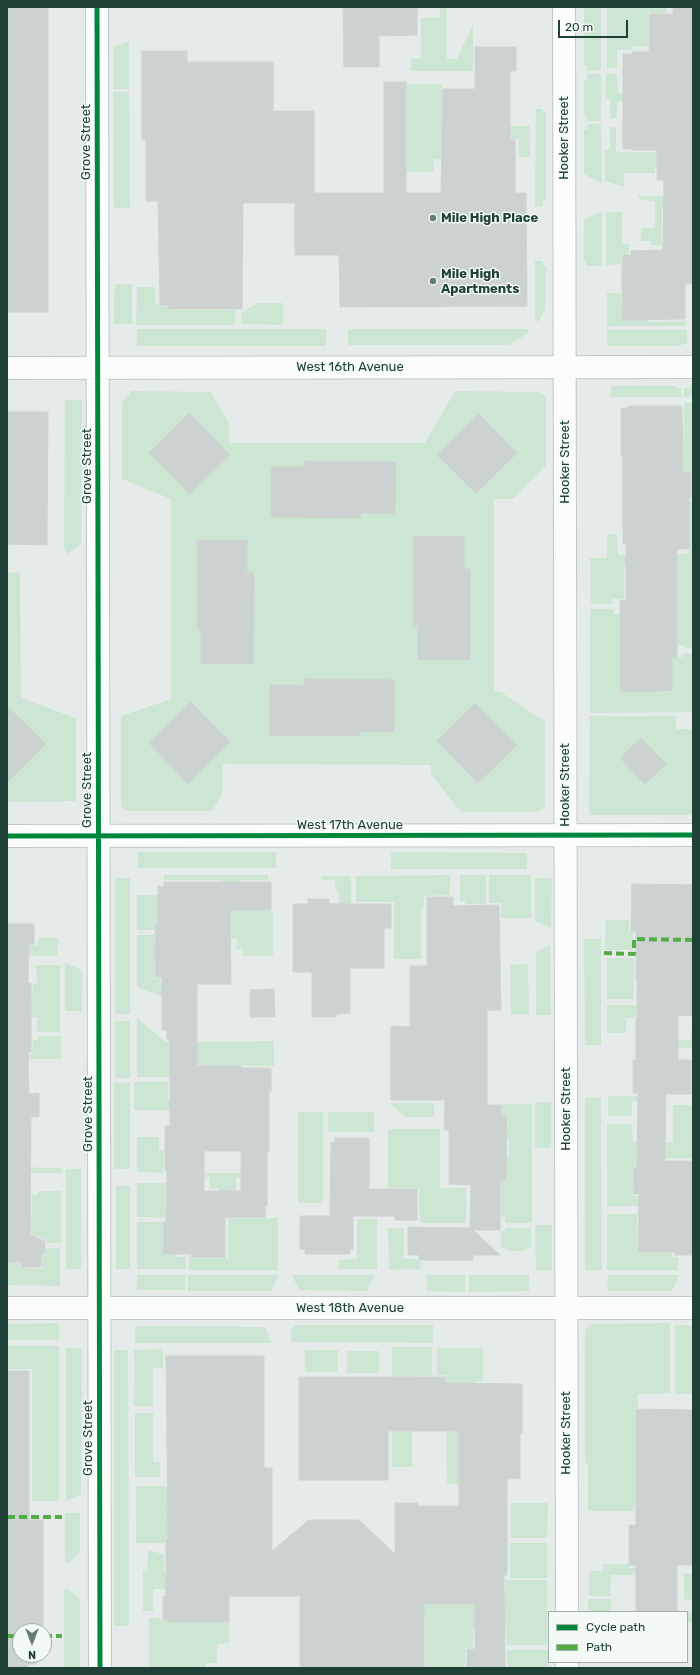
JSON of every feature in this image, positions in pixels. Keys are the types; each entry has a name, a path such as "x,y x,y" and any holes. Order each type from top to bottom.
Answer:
{"street":[{"name":"Grove Street","path":"97,7 100,1668"},
{"name":"Hooker Street","path":"564,7 566,1611"},
{"name":"West 16th Avenue","path":"7,368 693,367"},
{"name":"West 17th Avenue","path":"7,836 693,835"},
{"name":"West 18th Avenue","path":"7,1308 693,1308"}],"green space":[{"path":"440,7 446,7 447,59 457,59 473,24 473,71 411,71 411,59 421,58 421,18 440,18"},
{"path":"584,7 601,7 601,70 587,70 587,66 584,66"},
{"path":"607,7 666,7 666,13 648,13 648,46 633,46 633,50 617,50 617,68 607,68"},
{"path":"129,41 129,89 113,89 114,47"},
{"path":"606,73 617,75 618,93 693,100 617,101 617,118 610,118 610,99 606,98"},
{"path":"587,74 601,74 601,121 587,121 587,116 584,116 584,80 587,80"},
{"path":"407,84 442,84 442,104 453,105 453,110 442,110 442,128 474,127 451,142 441,142 441,159 434,159 433,172 407,172"},
{"path":"113,92 129,92 130,208 114,208"},
{"path":"536,109 543,109 543,112 546,112 546,201 543,201 543,206 535,206"},
{"path":"588,124 601,124 602,184 584,174 584,129 588,129"},
{"path":"508,126 530,126 530,157 519,157 519,139 508,139"},
{"path":"610,127 616,127 616,152 662,152 662,168 655,168 655,173 624,173 624,187 605,181 605,150 610,149"},
{"path":"637,196 666,196 666,207 662,207 662,245 651,245 651,241 641,241 641,228 655,228 655,201 641,200"},
{"path":"602,212 602,266 586,266 586,260 584,260 584,219"},
{"path":"606,212 622,212 622,244 629,244 629,254 621,255 621,264 606,265"},
{"path":"535,261 543,261 543,266 546,266 545,309 539,321 535,321"},
{"path":"116,284 132,284 132,324 114,324 114,289 116,289"},
{"path":"137,287 155,287 155,304 159,304 159,306 167,306 167,310 235,310 235,325 136,325"},
{"path":"607,293 621,293 622,320 649,320 649,322 685,321 685,326 607,326"},
{"path":"258,303 283,303 283,325 241,324 241,313"},
{"path":"137,329 326,329 326,346 137,346"},
{"path":"348,329 528,329 528,333 509,345 348,345"},
{"path":"607,330 687,330 687,344 682,344 681,346 607,346"},
{"path":"690,385 693,385 693,396 684,397 684,388 690,388"},
{"path":"611,386 677,386 677,388 681,388 681,397 611,397"},
{"path":"132,391 211,392 229,424 229,443 425,443 455,391 539,392 546,397 546,465 513,499 494,499 494,692 501,692 545,722 545,806 538,812 461,812 431,774 431,765 223,764 222,795 212,811 126,811 121,806 121,716 171,699 171,499 122,479 122,402"},
{"path":"65,400 82,400 81,544 68,554 64,549"},
{"path":"684,403 693,403 693,472 683,471"},
{"path":"689,500 693,500 693,648 684,648 684,645 678,645 678,566 624,566 624,599 612,599 613,604 591,604 590,558 607,558 607,534 617,534 618,555 689,554"},
{"path":"20,572 21,698 76,718 76,801 7,802 7,573"},
{"path":"590,609 614,609 614,614 619,614 619,692 672,692 672,657 683,657 684,653 693,653 693,712 590,713"},
{"path":"590,716 676,716 676,729 693,729 693,815 589,815"},
{"path":"138,852 276,852 276,868 138,868"},
{"path":"391,852 527,853 527,869 391,869"},
{"path":"164,875 268,875 268,880 239,880 238,911 273,911 273,956 243,956 243,949 236,949 237,939 231,938 231,920 221,920 222,880 164,880"},
{"path":"450,875 450,895 424,896 424,908 421,908 421,959 394,959 394,902 356,902 356,876"},
{"path":"460,875 486,875 486,904 465,904 465,901 460,901"},
{"path":"489,875 531,875 531,918 501,918 501,903 489,903"},
{"path":"321,876 351,876 351,906 339,906 339,893 335,889 335,880 321,880"},
{"path":"115,878 130,878 130,1014 115,1014"},
{"path":"535,878 552,878 551,928 535,921"},
{"path":"137,895 158,895 160,923 154,923 154,930 137,930"},
{"path":"606,920 629,920 629,930 633,931 632,950 605,950"},
{"path":"137,935 154,935 154,944 161,944 161,959 154,959 154,978 160,978 161,985 192,985 166,998 137,987"},
{"path":"38,938 58,938 57,956 7,956 7,945 38,945"},
{"path":"584,939 601,939 601,1045 585,1045"},
{"path":"550,945 551,1015 536,1015 536,953"},
{"path":"607,958 634,958 634,999 607,999"},
{"path":"65,963 82,970 82,1011 65,1011"},
{"path":"528,964 529,1014 511,1014 510,965"},
{"path":"36,965 60,965 60,1032 37,1032 37,1017 7,1017 7,999 32,999 33,984 37,984"},
{"path":"607,1005 636,1005 636,1017 626,1018 626,1033 607,1033"},
{"path":"137,1018 166,1042 274,1041 274,1066 176,1065 176,1068 169,1068 169,1077 137,1077"},
{"path":"115,1021 130,1021 130,1078 115,1078"},
{"path":"691,1030 693,1030 693,1048 672,1048 672,1042 679,1042 679,1040 691,1040"},
{"path":"38,1036 61,1036 61,1059 7,1059 7,1054 32,1054 33,1040 38,1040"},
{"path":"114,1082 130,1083 130,1169 114,1169"},
{"path":"134,1082 168,1082 168,1099 171,1100 171,1110 134,1110"},
{"path":"608,1096 666,1096 666,1101 632,1101 632,1116 608,1116"},
{"path":"585,1098 601,1098 602,1270 585,1270"},
{"path":"535,1102 551,1102 551,1148 535,1148"},
{"path":"389,1103 434,1103 434,1117 406,1117"},
{"path":"502,1104 532,1104 532,1223 505,1223 505,1217 501,1217 501,1182 507,1182 507,1164 503,1164 503,1156 509,1156 509,1140 502,1129 508,1129 508,1114 502,1114"},
{"path":"673,1105 693,1105 693,1158 650,1158 650,1166 634,1166 633,1196 648,1196 648,1206 607,1206 607,1124 632,1124 633,1142 673,1142"},
{"path":"298,1112 323,1112 323,1203 298,1203"},
{"path":"328,1112 374,1112 374,1132 328,1132"},
{"path":"388,1129 440,1129 440,1188 466,1188 466,1223 420,1223 419,1188 388,1188"},
{"path":"137,1137 159,1137 159,1150 164,1150 163,1173 137,1172"},
{"path":"7,1167 61,1168 61,1173 21,1173"},
{"path":"66,1169 81,1169 81,1269 66,1269"},
{"path":"195,1173 266,1173 266,1177 236,1178 236,1201 219,1193 218,1188 210,1188 210,1177 195,1177"},
{"path":"137,1183 168,1183 168,1186 166,1187 166,1200 205,1218 137,1217"},
{"path":"116,1186 130,1186 130,1269 116,1269"},
{"path":"38,1191 61,1191 61,1243 47,1243 47,1241 41,1237 24,1238 24,1215 32,1215 32,1195 38,1195"},
{"path":"607,1214 637,1214 637,1253 672,1253 672,1257 678,1257 678,1270 607,1270"},
{"path":"228,1218 278,1218 278,1270 189,1270 189,1255 191,1255 192,1258 228,1258"},
{"path":"357,1219 377,1219 377,1269 339,1269 339,1260 357,1259"},
{"path":"137,1222 162,1222 162,1254 176,1255 176,1257 186,1257 186,1269 137,1269"},
{"path":"535,1225 552,1225 552,1270 536,1270"},
{"path":"388,1228 404,1228 404,1259 415,1259 421,1262 420,1269 389,1270"},
{"path":"505,1228 531,1228 531,1247 522,1251 510,1251 501,1247 501,1231 505,1231"},
{"path":"46,1248 58,1248 60,1250 60,1286 7,1285 7,1263 21,1263 22,1268 42,1269 42,1256 46,1254"},
{"path":"137,1275 185,1275 185,1290 137,1290"},
{"path":"188,1275 278,1275 272,1291 188,1291"},
{"path":"292,1275 374,1275 367,1291 299,1290"},
{"path":"427,1275 465,1275 465,1292 427,1291"},
{"path":"469,1275 529,1275 529,1291 469,1292"},
{"path":"608,1275 679,1275 672,1291 607,1291"},
{"path":"59,1323 59,1340 7,1340 7,1324"},
{"path":"670,1323 670,1393 638,1394 638,1408 635,1408 635,1447 693,1447 640,1473 635,1473 635,1511 588,1511 588,1463 585,1463 585,1330 591,1324"},
{"path":"295,1325 433,1325 433,1343 291,1342 291,1330"},
{"path":"675,1325 693,1325 693,1394 675,1394"},
{"path":"135,1326 265,1327 271,1343 135,1343"},
{"path":"7,1346 59,1346 59,1501 32,1501 32,1369 7,1369"},
{"path":"392,1347 432,1347 432,1376 412,1376 412,1467 392,1467"},
{"path":"66,1348 82,1348 81,1494 66,1501"},
{"path":"437,1348 483,1348 483,1381 476,1382 476,1484 447,1484 446,1375 437,1375"},
{"path":"163,1349 163,1367 153,1368 153,1406 134,1406 134,1350"},
{"path":"114,1350 128,1350 129,1626 114,1626"},
{"path":"305,1350 338,1350 337,1372 305,1372"},
{"path":"347,1351 379,1351 379,1373 347,1373"},
{"path":"135,1413 153,1413 153,1462 160,1462 160,1477 135,1477"},
{"path":"136,1486 167,1486 167,1515 244,1515 176,1540 165,1540 165,1543 136,1543"},
{"path":"511,1503 548,1503 547,1538 511,1538"},
{"path":"65,1513 80,1513 80,1552 68,1563 65,1563"},
{"path":"510,1543 547,1543 547,1578 510,1578"},
{"path":"148,1551 153,1551 164,1555 164,1572 214,1572 214,1589 153,1589 153,1611 143,1611 143,1571 147,1571"},
{"path":"603,1564 629,1564 629,1568 676,1568 676,1575 611,1575 610,1596 589,1596 589,1571 603,1571"},
{"path":"684,1573 693,1573 693,1623 688,1623 688,1613 692,1612 692,1600 684,1599"},
{"path":"505,1580 547,1580 547,1645 507,1645 506,1629 473,1629 473,1647 465,1648 465,1668 425,1668 425,1618 398,1618 398,1605 505,1605"},
{"path":"64,1589 68,1589 80,1599 80,1668 64,1668"},
{"path":"588,1599 611,1599 611,1611 588,1611"},
{"path":"149,1618 159,1618 159,1620 166,1621 166,1623 229,1623 229,1643 217,1644 217,1663 206,1663 206,1668 149,1668"},
{"path":"507,1650 548,1650 548,1668 507,1668"}],"building":[{"path":"7,7 48,7 48,312 7,312"},
{"path":"343,7 417,7 417,35 379,36 379,67 344,67"},
{"path":"673,7 693,7 693,284 685,284 685,319 622,320 622,255 631,255 631,251 663,250 664,180 657,180 657,150 623,149 623,54 632,54 632,52 649,52 649,14 673,14"},
{"path":"475,47 516,47 516,71 510,71 510,140 515,140 515,193 526,193 527,306 340,307 339,255 295,255 295,203 243,203 242,309 168,309 168,305 160,305 158,201 146,201 146,140 142,140 142,51 187,51 187,62 273,62 273,111 314,111 314,193 384,193 384,82 406,82 406,193 441,193 443,89 475,89"},
{"path":"628,406 682,406 683,472 691,472 691,498 689,498 689,549 678,549 677,551 677,657 672,657 672,691 620,692 620,600 626,600 626,544 623,544 623,456 621,456 621,408 628,408"},
{"path":"7,412 48,412 47,545 7,544"},
{"path":"189,413 230,455 190,494 149,453"},
{"path":"479,414 517,453 476,493 437,455"},
{"path":"304,461 396,462 395,513 361,513 360,518 271,517 271,467 304,467"},
{"path":"413,536 464,536 464,569 470,569 470,660 418,660 418,625 413,625"},
{"path":"197,540 247,540 247,573 254,573 253,664 201,664 201,629 197,629"},
{"path":"304,679 395,680 394,732 360,731 360,736 270,736 270,685 304,685"},
{"path":"191,702 230,742 188,783 149,743"},
{"path":"475,703 517,745 478,783 437,741"},
{"path":"7,706 46,744 7,783"},
{"path":"641,738 666,764 645,784 620,758"},
{"path":"164,882 271,882 271,910 230,910 231,984 197,984 197,1066 271,1068 271,1091 269,1091 269,1151 267,1151 267,1206 265,1206 265,1217 225,1217 225,1257 192,1257 192,1254 163,1254 163,1222 166,1222 167,1170 165,1170 165,1126 170,1126 170,1040 167,1040 167,1030 162,1030 162,977 155,977 155,924 158,924 158,886 164,887","holes":["204,1151 241,1151 241,1191 204,1191"]},
{"path":"632,884 693,885 693,1015 678,1016 678,1060 691,1060 691,1094 666,1094 665,1161 693,1161 693,1255 675,1255 675,1252 638,1252 639,1194 634,1194 634,1168 637,1168 638,1093 633,1093 633,1060 636,1060 637,980 636,931 631,931"},
{"path":"427,897 453,897 453,906 499,905 501,1010 487,1010 487,1105 501,1105 501,1115 507,1115 506,1181 500,1181 500,1230 473,1230 500,1255 473,1255 473,1260 419,1260 419,1255 408,1255 408,1227 470,1228 471,1185 449,1184 449,1130 444,1130 445,1100 391,1100 391,1026 410,1027 410,966 427,966"},
{"path":"308,899 329,899 329,903 333,904 391,904 391,928 384,928 384,968 350,968 350,1013 336,1014 336,1017 312,1017 312,972 293,972 293,904 308,904"},
{"path":"7,924 34,924 34,944 29,944 28,983 31,983 31,1052 28,1052 29,1094 39,1093 39,1117 31,1117 30,1235 45,1241 45,1253 41,1255 41,1267 22,1267 22,1262 7,1262"},
{"path":"274,989 275,1017 250,1017 250,990"},
{"path":"335,1138 369,1138 369,1189 417,1189 417,1220 395,1220 395,1216 353,1216 353,1249 350,1249 350,1254 305,1254 305,1249 300,1249 300,1216 330,1216 331,1142 335,1142"},
{"path":"166,1356 264,1356 264,1468 272,1468 272,1551 309,1520 359,1520 395,1554 395,1503 418,1503 418,1506 459,1506 459,1431 388,1431 388,1480 299,1480 299,1377 445,1377 445,1383 522,1384 520,1478 507,1479 507,1575 504,1575 505,1668 467,1668 467,1649 475,1649 475,1604 424,1604 424,1668 300,1668 300,1596 229,1596 229,1622 167,1622 167,1620 163,1620 163,1596 166,1596 166,1540 168,1540"},
{"path":"7,1371 29,1371 29,1520 43,1520 43,1623 12,1623 12,1663 36,1664 28,1664 28,1668 7,1668"},
{"path":"636,1409 693,1410 693,1565 677,1565 677,1611 636,1611 636,1565 629,1565 629,1525 636,1525"}],"marked path":[{"path":"604,953 634,954 634,939 693,940"},
{"path":"7,1517 62,1517"},
{"path":"7,1636 12,1636"},
{"path":"52,1636 62,1636"}],"cycle path":[{"path":"97,7 100,1668"},
{"path":"7,836 693,835"}],"place":[{"name":"Mile High Place","path":"433,218"},
{"name":"Mile High Apartments","path":"433,281"}]}
